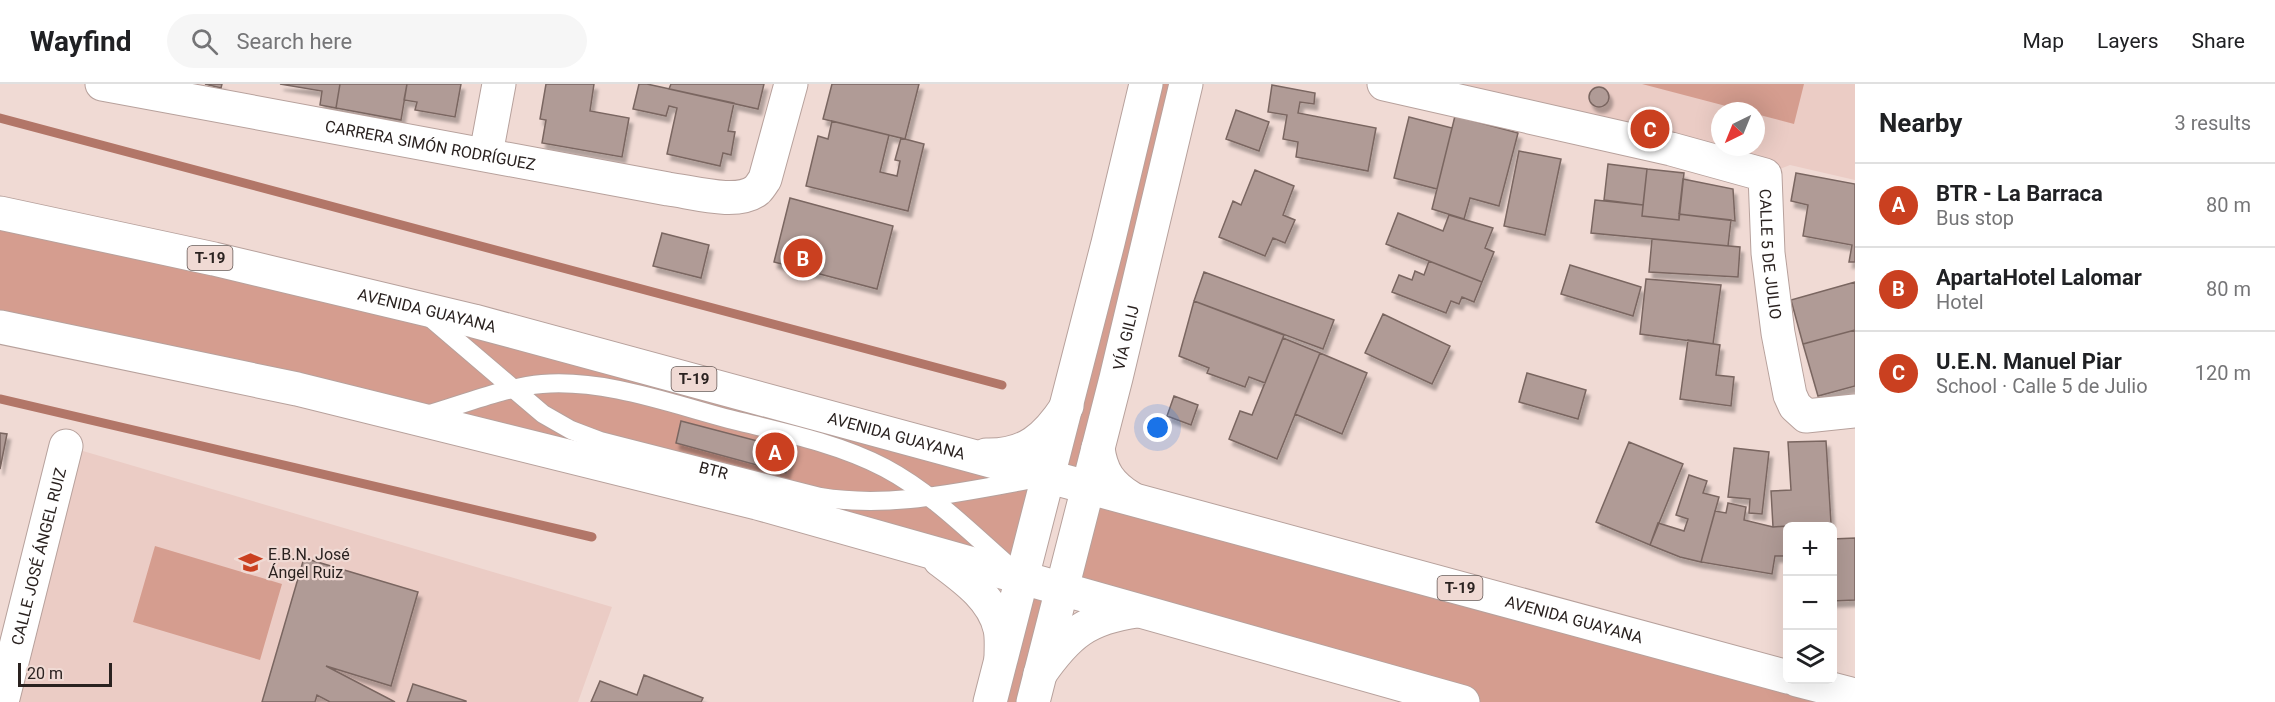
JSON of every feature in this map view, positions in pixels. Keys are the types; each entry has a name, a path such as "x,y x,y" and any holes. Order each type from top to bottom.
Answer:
{"main road":[{"name":"CARRERA SIMÓN RODRÍGUEZ","path":"102,84 668,189 730,198 747,196 758,190 765,178 791,84"},
{"path":"486,154 499,84"},
{"path":"990,702 1067,406 1146,84"},
{"name":"VÍA GILIJ","path":"1036,688 1098,448 1185,84"},
{"name":"CALLE 5 DE JULIO","path":"1384,84 1671,150 1766,175 1768,253 1778,333 1790,395 1795,406 1806,416 1855,411"},
{"name":"AVENIDA GUAYANA","path":"0,213 214,259 418,308 729,389 1783,676"},
{"path":"0,327 297,389 757,503 1463,702"},
{"name":"T-19","path":"968,455 1011,454 1028,448 1050,429 1067,406"},
{"name":"CALLE JOSÉ ÁNGEL RUIZ","path":"2,702 7,657 66,446"},
{"path":"1098,448 1104,474 1113,486 1132,499"},
{"path":"926,551 964,578 983,597 996,616 1001,631 1002,657"},
{"path":"1036,688 1056,651 1086,626 1118,614 1139,611"},
{"path":"1812,684 1855,695"}],"lane":[{"name":"BTR","path":"418,308 513,390 552,419 571,430 600,441 820,497 846,501 928,498 1048,476"},
{"path":"416,418 540,384 577,383 622,391 701,411 847,451 893,473 928,498 1023,578"}],"shaded area":[{"path":"1146,84 1186,84 1088,487 1048,476"},
{"path":"1384,84 1855,84 1855,180 1790,165 1765,175"},
{"path":"1642,84 1804,84 1794,124 1765,116 1765,102 1711,102"},
{"path":"0,213 1048,476 1023,577 1062,589 1033,702 990,702 1022,578 0,327"},
{"name":"E.B.N. José Ángel Ruiz","path":"66,446 612,607 578,702 3,702"},
{"path":"1088,487 1783,682 1783,684 1791,684 1855,702 1463,702 1062,589"},
{"path":"155,546 282,584 260,660 133,622"}],"building":[{"path":"205,84 222,84 221,88"},
{"path":"280,84 340,84 336,108 320,105 322,91"},
{"path":"340,84 407,84 401,120 336,108"},
{"path":"407,84 461,84 455,117 415,110 417,102 404,100"},
{"path":"546,84 594,84 590,111 629,118 622,157 542,143 546,120 540,119"},
{"path":"639,84 734,103 728,131 735,132 731,155 723,153 720,166 667,154 677,108 669,106 666,116 633,109"},
{"path":"671,84 764,84 758,109 669,89"},
{"path":"832,84 919,84 905,139 823,119"},
{"path":"1272,85 1315,93 1314,104 1300,102 1298,113 1376,128 1368,171 1296,157 1298,142 1283,139 1287,115 1268,112"},
{"path":"1599,87 1606,90 1609,97 1606,104 1599,107 1592,104 1589,97 1592,90"},
{"path":"1236,110 1269,122 1259,151 1226,139"},
{"path":"1455,116 1518,133 1499,206 1470,198 1464,219 1432,209"},
{"path":"1409,117 1452,128 1437,189 1394,178"},
{"path":"832,121 889,135 880,172 897,176 900,161 895,160 901,138 924,144 908,211 806,186 818,136 828,139"},
{"path":"1519,151 1561,159 1545,235 1504,226"},
{"path":"1608,164 1647,169 1643,205 1604,200"},
{"path":"1647,169 1684,173 1679,220 1642,216"},
{"path":"1255,170 1294,186 1283,215 1295,220 1285,243 1273,238 1265,256 1219,237 1233,201 1241,205"},
{"path":"1796,173 1855,184 1855,262 1849,262 1852,245 1803,236 1808,205 1791,201"},
{"path":"1683,179 1733,189 1735,221 1679,214"},
{"path":"790,198 893,226 877,289 774,262"},
{"path":"1595,200 1643,205 1642,216 1679,220 1679,214 1731,220 1728,246 1591,233"},
{"path":"1398,213 1443,231 1449,215 1493,228 1485,248 1494,252 1482,282 1386,244"},
{"path":"662,233 709,245 701,278 653,266"},
{"path":"1652,239 1740,247 1738,277 1649,272"},
{"path":"1429,261 1482,282 1474,302 1462,297 1459,304 1451,301 1446,313 1392,292 1399,275 1412,280 1415,271 1424,275"},
{"path":"1570,265 1641,287 1633,316 1561,294"},
{"path":"1204,272 1334,320 1323,349 1194,301"},
{"path":"1646,279 1721,285 1713,344 1640,334"},
{"path":"1855,282 1855,330 1803,344 1791,300"},
{"path":"1194,301 1284,335 1265,383 1249,377 1245,387 1207,373 1209,368 1179,356"},
{"path":"1383,314 1450,346 1432,384 1365,353"},
{"path":"1855,330 1855,386 1818,396 1803,344"},
{"path":"1283,338 1320,353 1277,459 1229,439 1240,411 1252,415"},
{"path":"1688,340 1720,345 1716,375 1734,377 1731,406 1680,399"},
{"path":"1320,353 1367,373 1342,434 1295,414"},
{"path":"1527,373 1586,390 1578,419 1519,402"},
{"path":"1174,396 1198,405 1191,425 1167,416"},
{"path":"681,421 792,450 786,473 676,443"},
{"path":"0,433 7,434 0,469"},
{"path":"1826,441 1831,522 1783,522 1783,526 1773,527 1771,491 1791,490 1788,442"},
{"path":"1629,442 1683,464 1650,545 1596,522"},
{"path":"1734,448 1769,452 1762,514 1749,513 1750,499 1728,497"},
{"path":"1689,475 1707,481 1703,493 1719,497 1701,562 1680,557 1650,545 1658,523 1684,531 1688,519 1676,515"},
{"path":"1728,503 1746,507 1744,520 1773,527 1783,526 1783,556 1775,556 1772,574 1701,562 1715,511 1726,513"},
{"path":"1855,538 1855,600 1837,601 1837,539"},
{"path":"304,558 418,592 391,686 326,666 395,702 330,702 317,695 315,702 262,702"},
{"path":"644,675 703,698 701,702 591,702 600,681 637,695"},
{"path":"413,684 466,701 466,702 407,702"}],"waterway":[{"path":"0,118 1002,385"},
{"path":"0,399 592,537"}],"place":[{"name":"U.E.N. Manuel Piar","path":"1650,129"},
{"name":"ApartaHotel Lalomar","path":"803,258"},
{"name":"BTR - La Barraca","path":"775,452"},
{"name":"E.B.N. José Ángel Ruiz","path":"250,563"}]}
